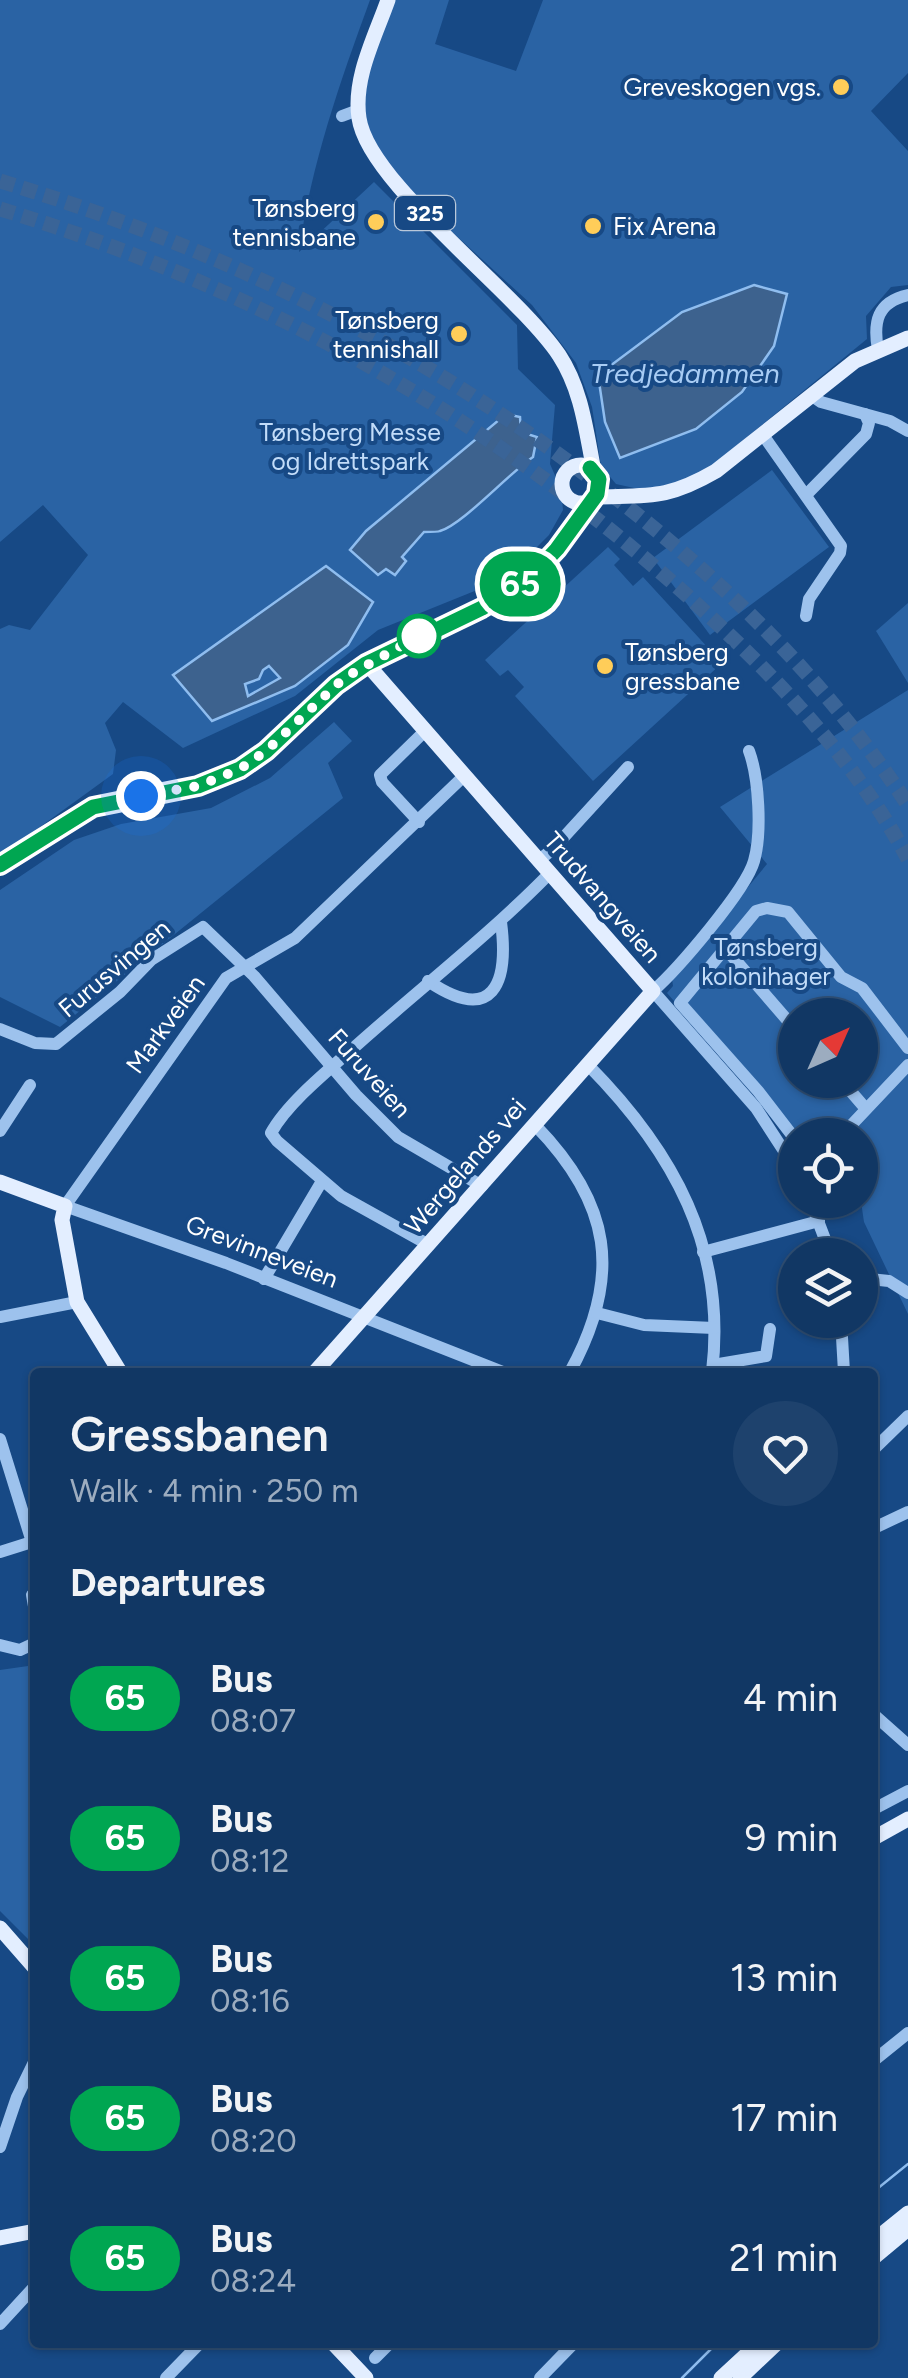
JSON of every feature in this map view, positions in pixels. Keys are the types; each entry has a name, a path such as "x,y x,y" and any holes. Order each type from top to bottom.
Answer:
{"main road":[{"name":"325","path":"0,865 93,807 198,786 240,769 266,751 336,685 366,664 482,608 541,568 592,499 597,475 573,382 548,340 391,178 372,154 350,113 388,0"},
{"path":"568,497 578,503 667,495 697,482 855,361 908,338"},
{"name":"325","path":"515,587 563,528 568,497 563,480 574,467 586,432"},
{"path":"574,467 585,466 614,489 640,497"},
{"name":"Trudvangveien","path":"366,664 652,992"},
{"name":"Wergelands vei","path":"319,1368 652,992"},
{"name":"Grevinneveien","path":"0,1182 65,1206"},
{"path":"65,1206 62,1220 77,1302 118,1368"},
{"path":"878,1834 908,1819"},
{"path":"0,1928 30,1962"},
{"path":"878,2237 908,2213"},
{"path":"878,2254 908,2229"},
{"path":"0,2238 30,2232"},
{"path":"338,2348 366,2378"},
{"path":"348,2348 376,2378"},
{"path":"722,2378 754,2348"},
{"path":"740,2378 772,2348"}],"street":[{"path":"878,350 874,325 880,311 892,300 908,295"},
{"path":"811,395 821,402 890,421 908,431"},
{"path":"807,494 866,434 869,423 865,414"},
{"path":"763,434 841,546 809,599 806,616"},
{"path":"419,822 380,775 424,732"},
{"path":"652,992 744,883 754,859 757,776 749,751"},
{"path":"538,861 628,766"},
{"name":"Markveien","path":"65,1206 226,978 295,938 464,776"},
{"path":"429,1245 362,1209 322,1181 273,1138 273,1128 334,1066 501,922 549,874"},
{"path":"778,1118 680,1003 756,911 768,908 788,912 841,977 862,988 908,1048"},
{"path":"428,981 464,1001 486,996 500,977 501,922"},
{"name":"Furusvingen","path":"0,1028 35,1044 56,1044 120,992 142,967 199,927 208,929 243,966"},
{"path":"724,948 778,1010"},
{"name":"Furuveien","path":"243,966 398,1137 482,1186"},
{"name":"Trudvangveien","path":"652,992 756,1108 778,1142"},
{"path":"588,1064 627,1104 658,1147 691,1210 704,1252 714,1328 713,1368"},
{"path":"858,1118 908,1065"},
{"path":"0,1132 30,1085"},
{"path":"857,1098 866,1109"},
{"path":"535,1125 564,1155 583,1184 596,1216 602,1270 597,1313 572,1368"},
{"path":"264,1279 322,1181"},
{"name":"Grevinneveien","path":"65,1206 493,1368"},
{"path":"818,1218 824,1238"},
{"path":"704,1252 819,1221"},
{"path":"878,1280 908,1293"},
{"path":"0,1317 77,1302"},
{"path":"597,1313 644,1325 714,1328"},
{"path":"717,1368 766,1356 770,1330"},
{"path":"843,1338 844,1368"},
{"path":"878,1444 908,1416"},
{"path":"0,1439 30,1529"},
{"path":"878,1526 908,1512"},
{"path":"0,1552 30,1542"},
{"path":"0,1645 20,1650 30,1645"},
{"path":"878,1718 908,1745"},
{"path":"878,1807 908,1791"},
{"path":"878,2057 908,2033"},
{"path":"0,2147 5,2115 30,2069"},
{"path":"0,2324 30,2291"},
{"path":"166,2378 194,2348"},
{"path":"375,2358 385,2348"},
{"path":"540,2378 569,2348"}],"green space":[{"name":"Tønsberg Messe og Idrettspark","path":"0,0 370,0 319,155 299,252 374,182 517,325 518,369 555,405 550,464 561,489 563,510 549,535 492,584 378,630 295,696 183,748 123,702 105,723 116,750 113,774 0,856 0,629 9,625 30,630 88,555 43,505 0,542"},
{"path":"394,0 449,0 435,44 516,71 543,0 908,0 908,73 871,111 908,151 908,285 891,287 866,316 867,339 703,473 652,492 616,484 601,466 592,407 576,363 532,305 376,157 363,121 365,77"},
{"name":"Tønsberg gressbane","path":"772,470 829,547 710,635 653,558"},
{"name":"Tønsberg gressbane","path":"608,547 620,559 614,565 633,586 643,577 722,663 593,781 515,696 524,687 508,670 500,676 485,660"},
{"path":"908,603 908,683 876,631"},
{"name":"Tønsberg kolonihager","path":"908,690 908,1314 878,1251 878,1238 872,1238 864,1222 863,1218 878,1218 878,1118 778,1118 778,1123 667,993 673,986 672,979 767,864 720,807"},
{"path":"334,722 352,741 328,763 343,798 60,1027 0,997 0,890 74,840 121,824 211,808 270,778"},
{"path":"30,1666 30,1941 0,1911 0,1670"}],"water":[{"name":"Tredjedammen","path":"754,285 787,294 774,346 742,392 696,429 620,458 605,422 598,375 682,312"},
{"path":"506,414 520,417 521,432 537,437 533,457 449,527 424,532 402,557 406,561 395,575 386,569 378,575 350,550 366,531"},
{"path":"326,566 373,602 348,645 295,686 212,721 173,675","holes":["269,666 280,678 248,696 245,684 259,679"]}],"waterway":[{"path":"878,2188 908,2164"},
{"path":"682,2378 712,2348"}],"tunnel":[{"path":"0,181 164,238 320,309 469,393 541,442 695,563 773,637 844,717 908,805"},
{"path":"0,209 97,241 280,319 368,365 534,472 691,599 782,688 838,753 908,859"}],"bus line":[{"name":"65","path":"0,865 93,807 218,781 266,751 336,685 366,664 482,608 529,579 557,549 597,494 599,479 590,468"}],"place":[{"name":"Greveskogen vgs.","path":"841,87"},
{"name":"Tønsberg tennisbane","path":"376,222"},
{"name":"Fix Arena","path":"593,226"},
{"name":"Tønsberg tennishall","path":"459,334"},
{"name":"Tønsberg gressbane","path":"605,666"}],"route":[{"path":"141,796 218,781 240,769 266,751 344,678 419,636"}]}
